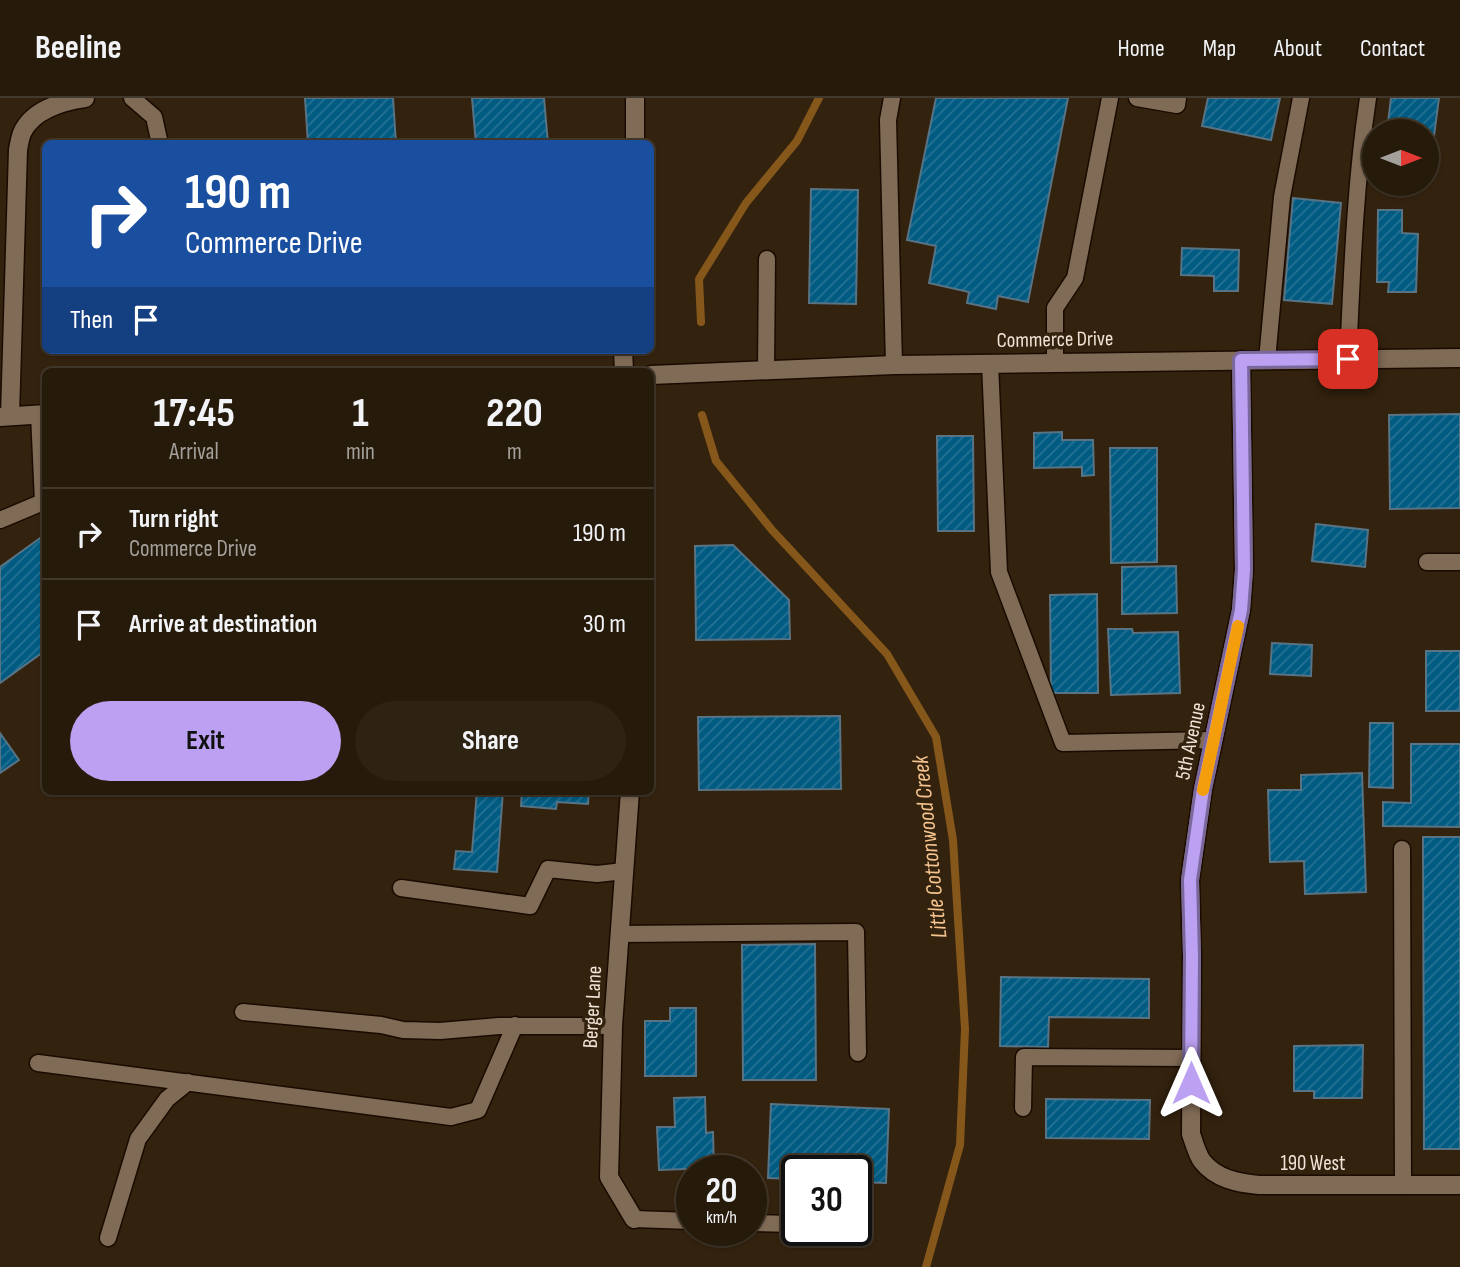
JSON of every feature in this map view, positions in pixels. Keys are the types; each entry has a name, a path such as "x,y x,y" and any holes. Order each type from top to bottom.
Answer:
{"street":[{"path":"42,414 5,417 18,150 23,130 35,117 51,107 85,98"},
{"path":"635,98 635,140"},
{"name":"Commerce Drive","path":"654,375 894,365 1460,358"},
{"name":"5th Avenue","path":"1191,1134 1190,880 1203,789 1241,610 1244,570 1241,360"},
{"name":"Berger Lane","path":"630,795 613,1026 609,1177 634,1219"},
{"name":"190 West","path":"1191,1134 1201,1160 1215,1172 1234,1182 1259,1185 1460,1185"}],"lane":[{"path":"132,98 153,117 159,140"},
{"path":"892,98 888,120 894,365"},
{"path":"1055,362 1055,308 1075,278 1110,98"},
{"path":"1137,98 1177,105 1178,98"},
{"path":"1267,360 1282,197 1301,98"},
{"path":"1348,359 1357,201 1368,98"},
{"path":"766,369 767,259"},
{"path":"990,363 999,572 1063,743 1213,740"},
{"path":"0,520 42,502"},
{"path":"1427,562 1460,562"},
{"path":"1402,849 1403,1186"},
{"path":"401,888 530,906 548,869 597,874 624,871"},
{"path":"619,934 856,932 858,1053"},
{"path":"243,1012 403,1030 613,1026"},
{"path":"38,1063 451,1117 478,1110 515,1026"},
{"path":"1023,1108 1024,1057 1191,1058"},
{"path":"108,1238 138,1139 167,1100 188,1082"},
{"path":"634,1219 676,1220"}],"building":[{"path":"305,98 393,98 396,140 308,140"},
{"path":"472,98 544,98 548,140 476,140"},
{"path":"936,98 1068,98 1028,302 998,296 996,309 967,303 969,292 929,283 936,246 907,240"},
{"path":"1208,98 1280,98 1271,140 1202,126"},
{"path":"1391,98 1439,98 1436,119 1388,119"},
{"path":"811,189 858,190 856,304 809,303"},
{"path":"1293,198 1341,203 1332,304 1284,300"},
{"path":"1378,210 1402,210 1402,233 1418,234 1416,292 1388,292 1389,282 1377,282"},
{"path":"1182,248 1239,250 1238,291 1214,291 1214,276 1181,275"},
{"path":"1460,414 1460,508 1390,509 1389,415"},
{"path":"1062,432 1062,440 1093,440 1094,475 1082,476 1082,467 1034,468 1034,433"},
{"path":"937,436 973,436 974,531 938,531"},
{"path":"1110,448 1157,448 1157,562 1111,563"},
{"path":"1316,524 1368,530 1365,567 1312,561"},
{"path":"42,537 42,653 0,683 0,567"},
{"path":"733,545 789,600 790,639 696,640 695,546"},
{"path":"1176,566 1177,613 1122,614 1122,567"},
{"path":"1097,594 1098,693 1051,693 1050,595"},
{"path":"1108,629 1132,629 1133,633 1178,632 1180,693 1111,695"},
{"path":"1272,643 1312,645 1311,676 1270,674"},
{"path":"1426,651 1460,651 1460,711 1426,711"},
{"path":"840,716 841,789 699,790 698,717"},
{"path":"1370,723 1393,723 1393,788 1369,787"},
{"path":"0,733 19,760 0,773"},
{"path":"1411,744 1460,744 1460,827 1383,826 1383,802 1411,803"},
{"path":"1362,773 1366,892 1305,894 1304,861 1270,862 1268,790 1301,790 1301,775"},
{"path":"477,795 503,795 497,872 454,869 456,851 472,852"},
{"path":"522,795 589,795 588,804 557,802 556,809 521,806"},
{"path":"1423,837 1460,837 1460,1149 1424,1149"},
{"path":"815,944 816,1080 743,1080 742,945"},
{"path":"1001,977 1149,979 1149,1018 1049,1017 1048,1047 1000,1046"},
{"path":"670,1008 696,1008 696,1076 645,1076 645,1021 670,1021"},
{"path":"1363,1045 1362,1098 1314,1098 1314,1091 1294,1091 1294,1046"},
{"path":"705,1097 706,1133 713,1132 714,1155 676,1155 676,1169 659,1170 657,1127 675,1127 674,1098"},
{"path":"1046,1099 1150,1100 1149,1139 1046,1138"},
{"path":"771,1104 889,1109 886,1183 872,1183 872,1155 781,1155 781,1178 768,1178"}],"waterway":[{"name":"Little Cottonwood Creek","path":"701,322 699,279 746,203 797,141 819,98"},
{"name":"Little Cottonwood Creek","path":"702,415 716,461 772,530 887,654 936,737 953,840 965,1029 960,1145 926,1267"}],"slow traffic":[{"path":"1203,790 1238,626"}],"route":[{"path":"1191,1083 1190,880 1203,789 1241,610 1244,570 1241,360 1348,359"}]}
